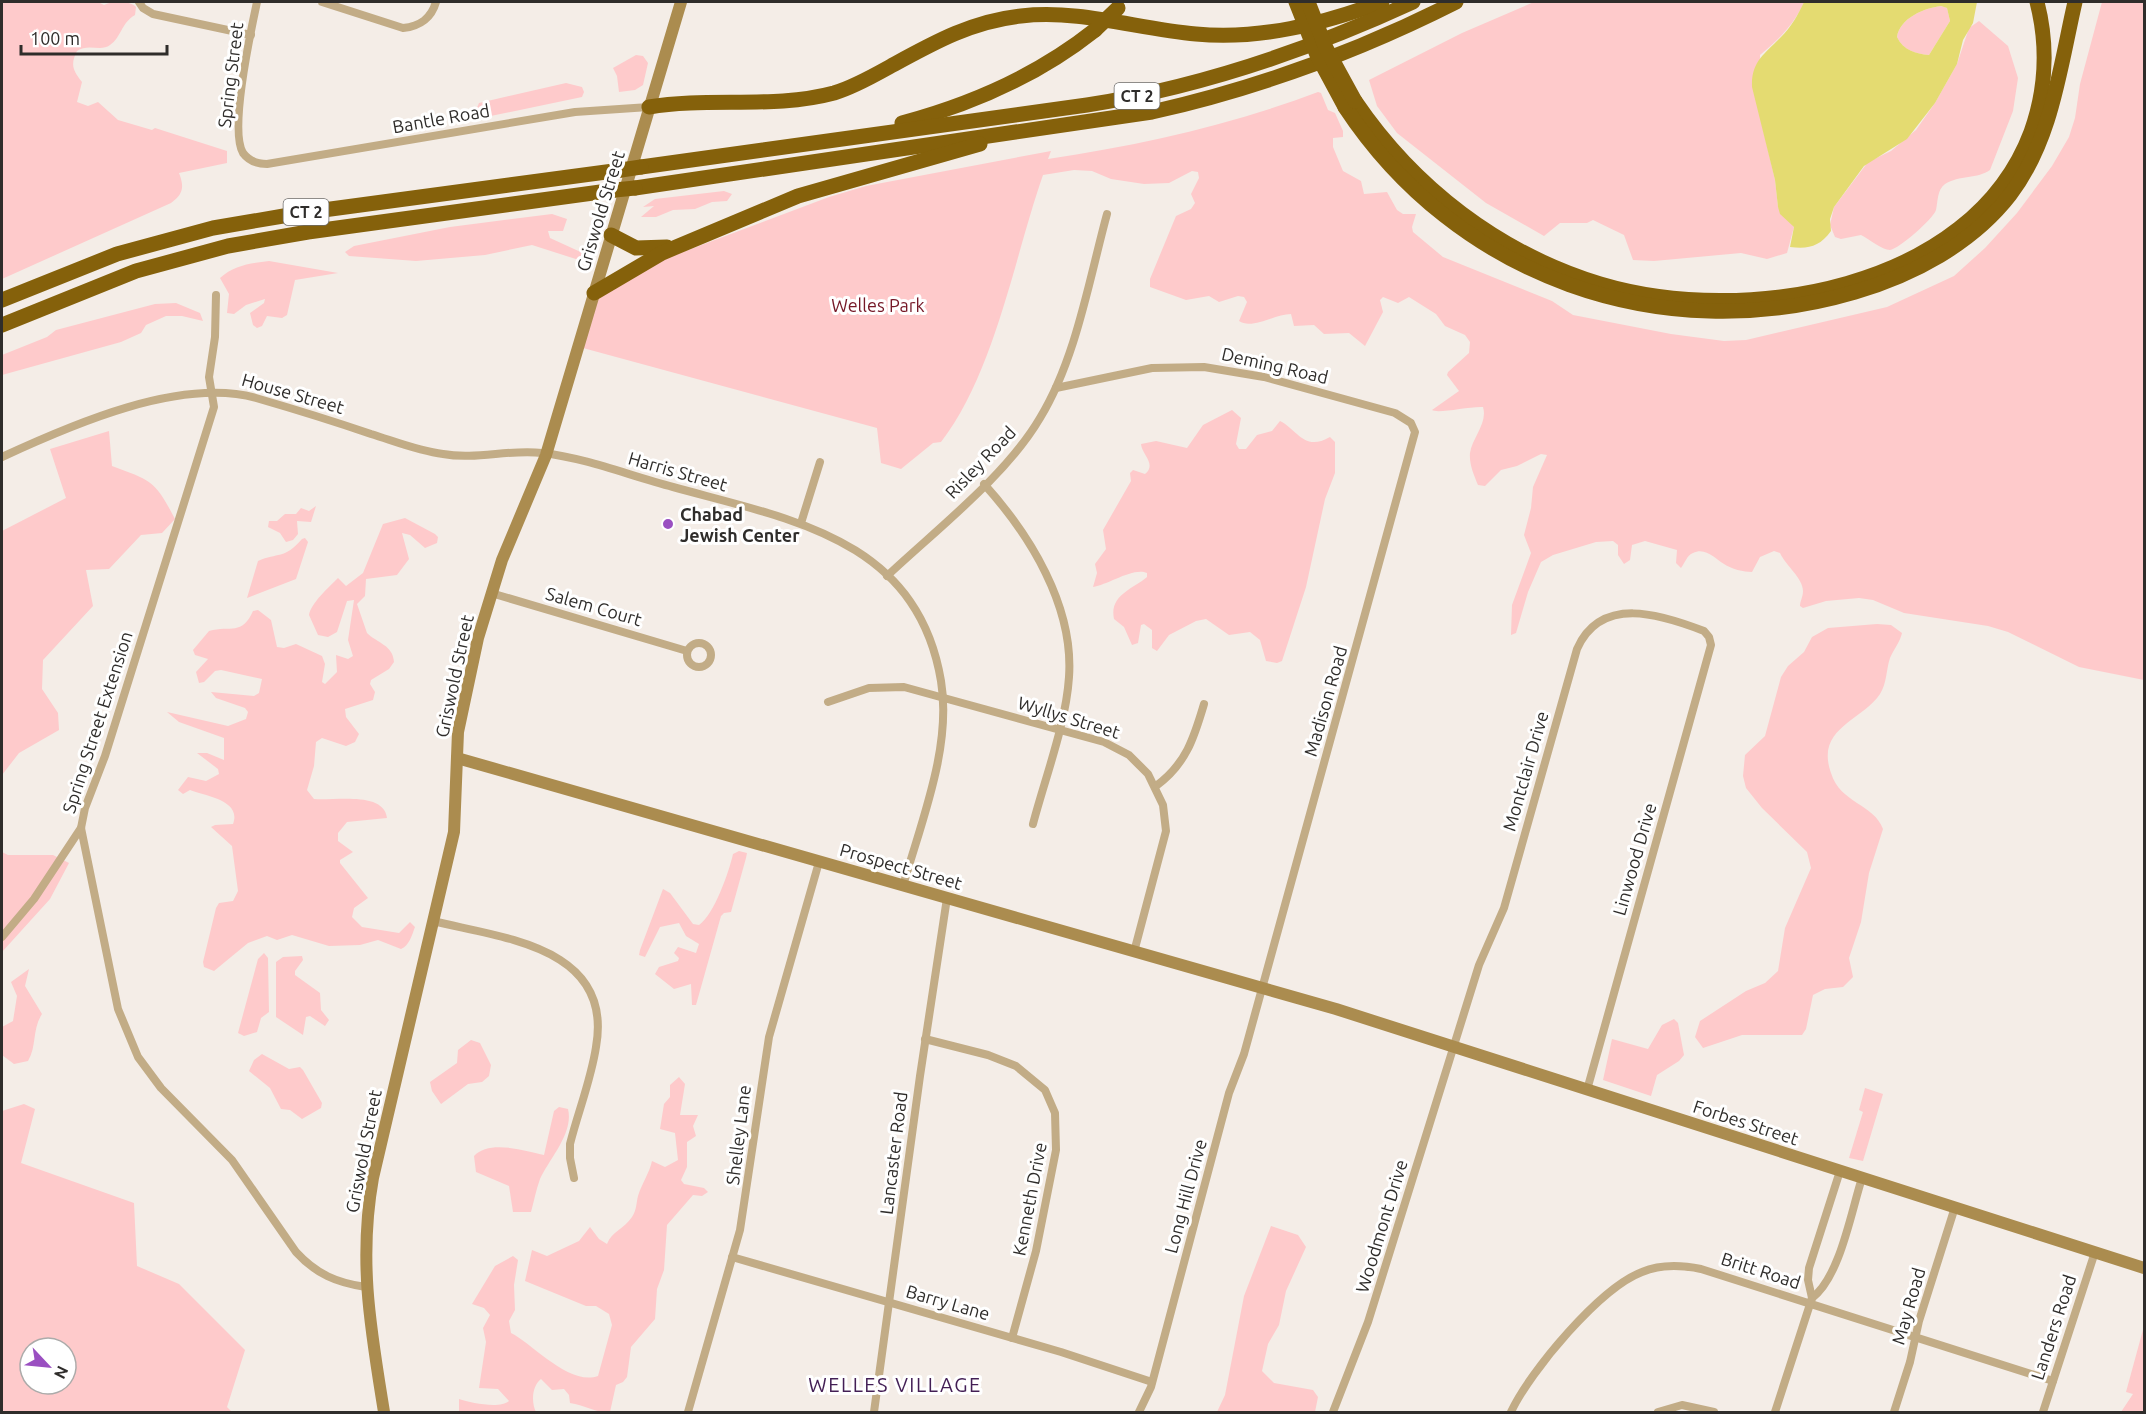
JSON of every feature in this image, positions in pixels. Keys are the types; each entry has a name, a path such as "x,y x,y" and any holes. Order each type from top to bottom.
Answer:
{"highway":[{"path":"1296,2 1317,55 1379,152 1426,200 1477,239 1529,268 1587,291 1653,307 1712,312 1784,308 1842,296 1911,270 1954,247 1999,208 2022,177 2039,142 2054,94 2075,2"},
{"path":"1308,2 1350,104 1440,197 1494,236 1547,264 1603,284 1667,297 1725,301 1796,294 1855,280 1913,256 1959,229 1998,191 2020,156 2040,104 2044,56 2037,2"},
{"path":"649,108 684,103 801,99 826,95 857,84 957,31 1010,17 1060,15 1196,34 1247,34 1296,28 1382,2"},
{"name":"CT 2","path":"2,300 117,254 213,228 302,213 1087,105 1179,87 1308,46 1413,2"},
{"name":"CT 2","path":"2,325 126,275 218,248 308,232 635,188 1132,116 1239,89 1341,56 1456,2"},
{"path":"847,139 945,111 986,96 1041,68 1095,30 1122,5"},
{"path":"594,292 631,269 679,246 823,188 957,153 996,136"},
{"path":"611,235 636,248 679,246"}],"main road":[{"name":"Griswold Street","path":"384,1413 366,1287 366,1232 373,1178 455,823 457,758 463,703 491,593 546,453 681,2"},
{"name":"Prospect Street","path":"457,758 1336,1009"},
{"name":"Forbes Street","path":"1336,1009 2145,1268"}],"street":[{"path":"139,2 143,8 153,14 251,35"},
{"name":"Spring Street","path":"243,152 239,140 239,120 257,2"},
{"path":"322,2 403,28 416,27 425,21 434,10 436,2"},
{"name":"Bantle Road","path":"243,152 252,161 267,164 576,112 649,108"},
{"name":"Risley Road","path":"887,576 984,484 1030,434 1056,388 1068,355 1107,214"},
{"name":"Spring Street Extension","path":"216,296 215,337 209,377 212,414 105,756 85,808 81,828 118,1009 138,1057 161,1088 232,1160 296,1252 308,1265 331,1279 366,1287"},
{"name":"Deming Road","path":"1056,388 1152,368 1224,368 1395,413 1411,423"},
{"name":"House Street","path":"2,457 84,421 168,399 211,392 256,398 431,452 462,457 517,452 546,453"},
{"name":"Madison Road","path":"1262,988 1414,443 1415,432 1411,423"},
{"name":"Harris Street","path":"546,453 580,460 801,523 847,544 887,576 908,599 924,628 939,669 943,697 939,754 903,886"},
{"path":"801,523 820,462"},
{"path":"984,484 1010,514 1033,550 1062,617 1068,646 1069,676 1058,730 1033,824"},
{"name":"Salem Court","path":"491,593 687,651"},
{"name":"Montclair Drive","path":"1455,1047 1479,965 1504,908 1575,656 1584,635 1607,616 1630,612 1700,629 1709,637"},
{"name":"Linwood Drive","path":"1587,1090 1711,645 1709,637"},
{"name":"Wyllys Street","path":"828,702 860,691 886,686 914,689 1121,750 1143,767 1156,786 1165,813 1165,840 1134,952"},
{"path":"1156,786 1173,772 1186,756 1204,704"},
{"path":"2,937 34,899 81,828"},
{"name":"Shelley Lane","path":"688,1413 732,1257 750,1180 761,1076 769,1037 819,862"},
{"name":"Lancaster Road","path":"874,1413 925,1039 947,898"},
{"path":"433,921 545,950 571,967 585,984 594,1005 597,1036 570,1144 574,1178"},
{"name":"Long Hill Drive","path":"1139,1413 1152,1382 1229,1093 1244,1054 1262,988"},
{"name":"Kenneth Drive","path":"925,1039 988,1055 1016,1066 1044,1090 1055,1113 1058,1131 1056,1150 1036,1251 1012,1338"},
{"name":"Woodmont Drive","path":"1333,1413 1366,1330 1455,1047"},
{"path":"1775,1413 1811,1301 1809,1268 1840,1171"},
{"path":"1811,1301 1821,1291 1831,1275 1862,1178"},
{"name":"May Road","path":"1894,1413 1955,1208"},
{"name":"Landers Road","path":"2043,1413 2095,1252"},
{"name":"Barry Lane","path":"732,1257 1012,1338 1152,1382"},
{"name":"Britt Road","path":"1511,1413 1543,1360 1610,1291 1643,1271 1671,1266 1691,1267 1811,1301 2054,1381"},
{"path":"1658,1413 1667,1407 1682,1405 1714,1413"}],"green space":[{"path":"2,2 98,2 104,5 121,2 136,7 135,15 130,18 110,45 77,51 74,67 82,82 77,102 88,106 98,102 118,120 152,130 155,128 227,151 227,163 179,173 182,190 171,203 2,279"},
{"path":"1534,2 1804,2 1796,18 1760,55 1761,120 1775,180 1778,207 1794,227 1787,253 1767,259 1741,253 1654,261 1633,260 1624,235 1593,220 1587,223 1560,223 1544,236 1486,203 1397,133 1377,106 1369,80 1462,33"},
{"name":"Welles Park","path":"2102,2 2144,2 2144,680 2079,667 2008,632 1988,626 1904,613 1873,600 1859,598 1826,601 1803,608 1800,606 1803,591 1800,581 1780,553 1774,551 1760,557 1752,572 1730,567 1702,551 1691,554 1681,568 1676,563 1677,550 1645,541 1632,545 1630,560 1624,564 1618,555 1618,545 1613,541 1596,542 1553,555 1541,562 1528,592 1516,633 1511,635 1512,605 1531,553 1524,535 1531,508 1533,487 1547,455 1541,454 1517,466 1501,470 1485,486 1478,485 1471,465 1470,453 1482,425 1483,407 1432,410 1459,391 1447,375 1469,353 1470,342 1465,335 1445,326 1436,314 1409,297 1398,303 1383,297 1380,300 1383,312 1365,346 1349,333 1324,334 1314,325 1294,326 1291,314 1250,324 1239,321 1247,302 1244,297 1238,296 1219,302 1209,296 1186,300 1150,287 1150,279 1176,216 1191,209 1195,203 1191,194 1199,178 1198,172 1192,171 1169,183 1144,184 1111,179 1092,171 1074,170 1043,175 1001,313 976,382 960,414 941,442 933,443 901,469 881,463 877,428 583,348 598,295 659,261 829,197 866,186 1051,151 1048,159 1185,133 1318,92 1321,93 1328,110 1335,113 1343,131 1343,137 1333,138 1333,147 1343,171 1361,181 1364,194 1387,192 1397,210 1403,214 1416,214 1412,227 1413,232 1443,257 1552,301 1573,315 1671,334 1724,341 1746,340 1887,307 1954,276 1985,248 2017,213 2052,166 2069,137 2075,118 2080,84"},
{"path":"1941,6 1947,8 1950,21 1929,55 1906,48 1897,37 1903,24 1920,12"},
{"path":"1979,21 2008,46 2018,78 2013,111 1990,170 1980,175 1950,181 1942,186 1934,214 1901,245 1890,250 1861,235 1841,239 1835,237 1830,225 1834,207 1868,162 1891,151 1916,130 1935,103 1957,64 1969,28"},
{"path":"636,55 643,56 648,63 643,85 635,90 619,92 617,76 613,68"},
{"path":"566,83 582,87 584,92 582,97 481,118 474,115 479,103"},
{"path":"724,191 732,194 727,201 712,202 695,209 673,210 656,217 641,217 654,206 643,207 655,199"},
{"path":"552,214 567,219 563,231 548,231 550,238 585,254 586,259 582,261 532,245 485,255 416,261 349,256 345,252 354,246 450,227"},
{"path":"269,261 338,273 295,280 287,315 282,318 267,316 262,326 257,328 253,325 250,313 264,303 265,299 246,305 234,314 227,313 229,294 220,278 237,267"},
{"path":"176,303 200,313 203,321 182,316 166,316 146,325 141,333 121,342 2,375 2,355 47,337 56,330 155,304"},
{"path":"1232,410 1241,418 1236,444 1239,449 1246,449 1257,435 1272,431 1280,421 1308,441 1321,441 1330,437 1335,442 1335,473 1325,499 1306,587 1282,661 1277,663 1266,661 1260,640 1250,632 1229,635 1206,619 1196,621 1169,635 1157,651 1152,648 1152,630 1144,624 1141,625 1138,643 1132,645 1124,627 1114,619 1113,611 1119,598 1147,577 1147,573 1135,572 1093,587 1097,573 1095,564 1106,549 1103,530 1131,481 1130,473 1133,470 1145,474 1150,467 1141,444 1156,441 1187,448 1203,425"},
{"path":"109,431 112,466 145,479 157,489 175,519 162,533 141,535 109,569 86,570 93,606 43,660 42,689 58,713 59,730 19,753 2,775 2,531 66,498 50,449"},
{"path":"316,506 311,522 297,521 298,534 293,540 286,542 280,533 268,527 269,521 277,521 285,514 296,514 301,508 309,511"},
{"path":"405,518 435,534 438,537 437,543 425,548 410,535 402,533 409,559 397,575 366,579 365,596 357,604 367,633 388,648 394,662 389,669 371,680 370,684 375,692 373,700 345,709 346,717 359,734 355,742 346,746 322,738 316,742 314,766 307,790 314,799 357,799 377,804 384,810 387,818 347,822 338,833 338,841 353,852 340,860 340,863 368,898 354,908 352,917 362,927 399,933 410,922 415,927 411,937 401,949 378,940 360,945 329,946 292,935 277,940 267,936 248,943 214,971 204,967 203,962 216,908 219,903 233,901 238,891 232,846 211,827 233,824 234,816 232,809 221,800 190,790 183,794 178,790 188,777 206,781 219,774 218,769 197,753 207,753 224,760 224,738 179,722 167,712 228,726 246,719 248,712 245,708 216,698 211,692 254,696 259,693 262,679 221,670 215,671 204,682 199,683 196,672 208,659 195,655 193,650 209,631 240,627 245,624 253,611 258,610 271,620 277,647 284,648 296,644 322,656 325,664 322,682 325,684 337,672 336,655 348,659 353,656 348,640 354,600 347,601 337,632 328,637 318,635 309,615 310,610 338,578 346,586 363,573 383,524"},
{"path":"305,538 308,542 296,579 247,598 258,561 285,553"},
{"path":"1891,625 1902,633 1890,658 1884,685 1872,703 1835,735 1829,745 1828,758 1835,783 1872,814 1883,829 1869,873 1861,922 1849,958 1853,977 1843,987 1825,989 1813,995 1806,1029 1802,1035 1742,1035 1703,1048 1695,1037 1700,1021 1746,991 1765,983 1778,971 1785,928 1811,868 1807,852 1762,808 1746,788 1743,776 1745,755 1765,736 1781,677 1788,666 1804,652 1812,637 1828,628"},
{"path":"739,851 747,853 731,912 721,916 696,1005 692,1005 691,984 674,989 655,974 659,967 678,961 679,958 674,953 678,947 696,953 699,944 686,936 679,923 660,927 645,957 639,955 640,950 663,889 670,893 693,924 699,925 705,920 715,903 733,854"},
{"path":"2,852 8,855 53,855 69,863 50,899 2,952"},
{"path":"264,953 268,958 269,1012 261,1018 257,1032 244,1036 238,1033 258,959"},
{"path":"302,956 303,960 295,971 295,975 320,993 321,1010 329,1020 325,1026 310,1016 306,1017 303,1035 276,1017 276,962 283,957"},
{"path":"29,969 25,986 42,1014 28,1061 14,1064 2,1055 2,1027 13,1021 17,996 11,982"},
{"path":"1674,1019 1678,1023 1684,1055 1679,1061 1657,1075 1651,1096 1603,1080 1612,1039 1648,1049 1662,1025"},
{"path":"471,1040 480,1043 491,1065 489,1076 482,1082 468,1084 441,1104 432,1091 430,1082 457,1063 458,1050"},
{"path":"262,1054 289,1069 300,1067 322,1103 321,1108 302,1119 290,1110 281,1109 270,1088 249,1071 254,1060"},
{"path":"679,1077 685,1084 680,1115 698,1115 693,1126 696,1136 687,1142 687,1167 681,1180 684,1184 704,1188 708,1192 702,1196 693,1195 667,1225 664,1270 657,1289 655,1319 631,1347 627,1377 616,1385 610,1412 570,1403 569,1395 564,1389 552,1390 541,1379 533,1394 536,1412 459,1412 459,1399 492,1405 509,1401 498,1389 479,1388 486,1342 483,1328 490,1315 484,1308 472,1304 495,1266 513,1256 518,1260 514,1285 515,1310 509,1321 511,1333 564,1370 575,1375 598,1376 612,1325 609,1314 596,1306 586,1306 525,1281 532,1250 547,1256 579,1241 590,1227 599,1239 607,1244 612,1236 629,1221 635,1211 638,1196 652,1161 665,1167 678,1160 675,1133 660,1129 664,1104 670,1097 670,1085"},
{"path":"1865,1088 1883,1094 1863,1161 1849,1158 1863,1112 1859,1110"},
{"path":"24,1104 35,1109 21,1163 134,1203 137,1266 179,1284 245,1350 227,1407 232,1412 2,1412 2,1111"},
{"path":"559,1107 568,1109 569,1118 560,1146 540,1179 531,1212 513,1212 509,1186 476,1172 474,1156 489,1148 498,1147 544,1155 554,1111"},
{"path":"1271,1226 1298,1235 1306,1247 1286,1291 1279,1325 1268,1344 1262,1371 1274,1383 1313,1390 1318,1397 1315,1412 1217,1412 1225,1395 1244,1296"},
{"path":"2144,1326 2144,1412 2121,1412 2133,1394 2126,1392"}],"shaded area":[{"path":"1804,2 1977,2 1973,23 1963,40 1957,64 1935,103 1907,139 1864,166 1834,207 1830,219 1831,231 1818,244 1803,248 1790,247 1794,227 1780,214 1775,180 1752,87 1752,78 1757,64 1788,29","holes":["1934,7 1947,8 1950,21 1929,55 1910,50 1897,37 1903,24 1914,15"]}],"place":[{"name":"Chabad Jewish Center","path":"668,524"}],"district":[{"name":"WELLES VILLAGE","path":"895,1384"}]}
